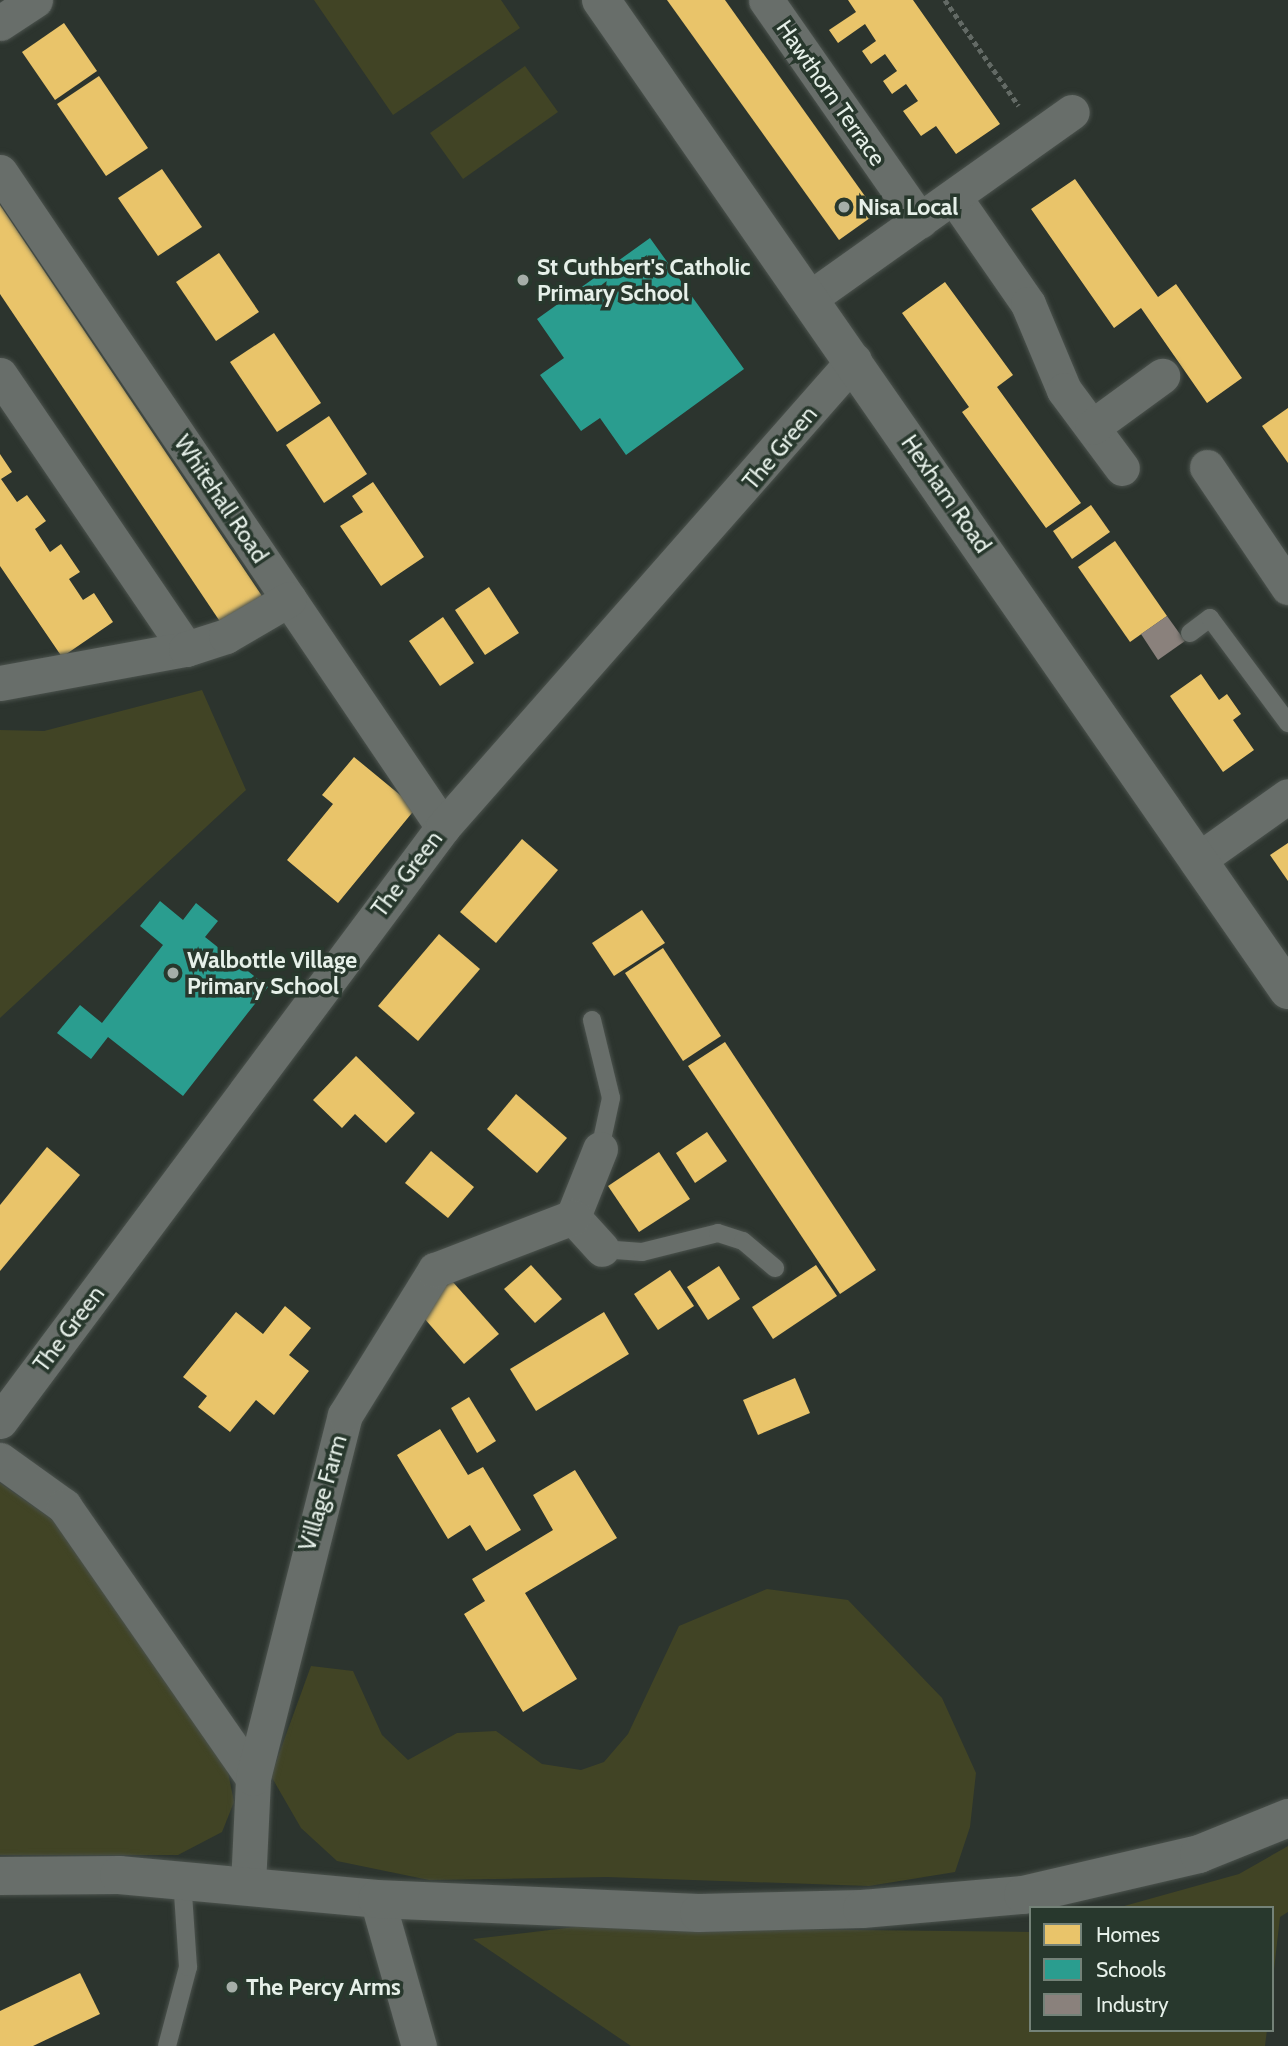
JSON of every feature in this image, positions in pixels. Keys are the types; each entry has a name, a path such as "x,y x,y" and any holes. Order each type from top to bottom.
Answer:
{"street":[{"path":"0,23 35,0"},
{"name":"Hexham Road","path":"601,0 854,360 1288,990"},
{"name":"Hawthorn Terrace","path":"766,0 920,221"},
{"path":"810,298 1072,112"},
{"name":"Whitehall Road","path":"0,172 443,827"},
{"path":"954,197 1028,304 1064,390 1122,468"},
{"name":"The Green","path":"0,1422 443,827 854,360"},
{"path":"0,375 186,649"},
{"path":"1092,427 1162,376"},
{"path":"1207,467 1288,587"},
{"path":"0,683 186,649 226,636 289,599"},
{"path":"1198,859 1288,796"},
{"path":"600,1149 573,1217 602,1249"},
{"name":"Village Farm","path":"248,1885 253,1778 345,1415 435,1270 573,1217"},
{"path":"0,1460 64,1506 253,1778"},
{"path":"0,1876 182,1880 377,1899 699,1913 862,1909 1023,1895 1199,1854 1288,1818"},
{"path":"377,1899 419,2046"}],"lane":[{"path":"1190,633 1210,618 1288,723"},
{"path":"592,1020 611,1098 600,1149"},
{"path":"602,1249 642,1252 718,1233 743,1241 775,1268"},
{"path":"167,2046 188,1967 182,1880"}],"path":[{"path":"945,0 1039,136"}],"green space":[{"path":"314,0 501,0 520,28 393,115"},
{"path":"525,66 558,112 463,179 430,133"},
{"path":"202,690 246,790 0,1018 0,730 44,731"},
{"path":"0,1483 57,1523 227,1767 234,1802 222,1832 178,1855 0,1855"},
{"path":"767,1589 848,1600 942,1698 976,1773 970,1827 955,1872 869,1886 607,1877 429,1880 337,1861 301,1828 271,1776 311,1666 353,1671 382,1735 408,1760 457,1733 496,1731 542,1764 581,1770 604,1762 628,1734 679,1626"},
{"path":"1288,1846 1288,1912 1280,1917 1274,1970 1274,1906 1124,1906 1239,1874"},
{"path":"575,1927 1029,1932 1029,2032 1267,2032 1265,2046 631,2046 473,1939"}],"building: Homes":[{"path":"667,0 725,0 877,213 839,240"},
{"path":"848,0 913,0 1000,124 956,154 936,126 921,136 903,111 918,101 906,84 892,94 883,81 897,71 885,54 871,64 862,51 876,41 865,24 838,43 829,30 856,12"},
{"path":"64,23 97,71 55,100 22,52"},
{"path":"99,76 148,148 106,176 57,104"},
{"path":"162,169 202,227 158,256 118,198"},
{"path":"1075,179 1158,297 1176,284 1242,378 1207,403 1141,308 1114,328 1031,209"},
{"path":"0,205 264,599 223,626 0,294"},
{"path":"219,253 259,312 216,341 176,282"},
{"path":"945,282 1013,375 997,387 1081,503 1046,528 962,412 969,407 902,313"},
{"path":"274,333 321,403 277,432 230,362"},
{"path":"1288,408 1288,463 1262,426"},
{"path":"329,416 367,474 324,503 286,445"},
{"path":"0,454 12,472 1,479 17,502 27,495 46,521 35,529 50,552 61,544 80,572 69,579 83,600 94,593 113,622 62,657 0,566"},
{"path":"373,482 424,557 381,586 340,526 363,512 352,496"},
{"path":"1091,505 1110,532 1072,559 1053,531"},
{"path":"1115,541 1167,616 1130,642 1078,567"},
{"path":"489,587 519,633 485,655 455,610"},
{"path":"443,617 474,663 440,686 409,641"},
{"path":"1201,674 1219,700 1227,694 1241,714 1233,720 1254,750 1223,772 1170,696"},
{"path":"354,757 416,808 338,903 287,860 333,804 322,795"},
{"path":"522,839 558,870 496,943 460,912"},
{"path":"1288,843 1288,881 1270,855"},
{"path":"642,910 665,943 614,976 592,943"},
{"path":"439,934 480,969 418,1041 378,1006"},
{"path":"663,948 721,1036 683,1061 625,973"},
{"path":"725,1042 876,1270 840,1294 688,1066"},
{"path":"356,1056 415,1113 386,1143 355,1114 342,1128 313,1100"},
{"path":"516,1094 567,1138 537,1173 487,1129"},
{"path":"707,1132 727,1161 695,1183 676,1153"},
{"path":"47,1147 80,1175 0,1271 0,1205"},
{"path":"431,1151 474,1187 448,1218 405,1183"},
{"path":"659,1152 690,1199 639,1232 608,1186"},
{"path":"531,1265 562,1299 535,1323 504,1289"},
{"path":"816,1265 837,1296 773,1339 752,1307"},
{"path":"719,1266 740,1299 708,1320 687,1287"},
{"path":"670,1270 694,1306 658,1330 634,1294"},
{"path":"452,1281 499,1334 464,1364 417,1310"},
{"path":"285,1306 311,1328 289,1355 309,1371 274,1415 256,1400 230,1432 198,1407 207,1396 183,1377 236,1312 263,1334"},
{"path":"604,1312 629,1354 536,1411 510,1369"},
{"path":"795,1378 810,1413 758,1435 743,1400"},
{"path":"469,1397 496,1441 477,1453 451,1408"},
{"path":"440,1429 468,1475 483,1467 521,1530 486,1551 470,1525 448,1539 397,1455"},
{"path":"575,1470 617,1538 525,1593 577,1679 523,1712 464,1614 485,1601 472,1579 553,1530 533,1495"},
{"path":"80,1973 100,2014 33,2046 0,2046 0,2011"}],"building: Schools":[{"path":"650,238 744,369 626,455 600,418 581,431 540,375 564,358 537,319"},
{"path":"160,901 183,920 196,903 218,921 205,937 268,987 183,1096 108,1037 91,1059 57,1033 80,1005 102,1023 163,945 140,926"}],"building: Industry":[{"path":"1167,616 1185,641 1158,660 1141,634"}],"place":[{"name":"Nisa Local","path":"844,207"},
{"name":"St Cuthbert's Catholic Primary School","path":"523,280"},
{"name":"Walbottle Village Primary School","path":"173,973"},
{"name":"The Percy Arms","path":"232,1987"}]}
